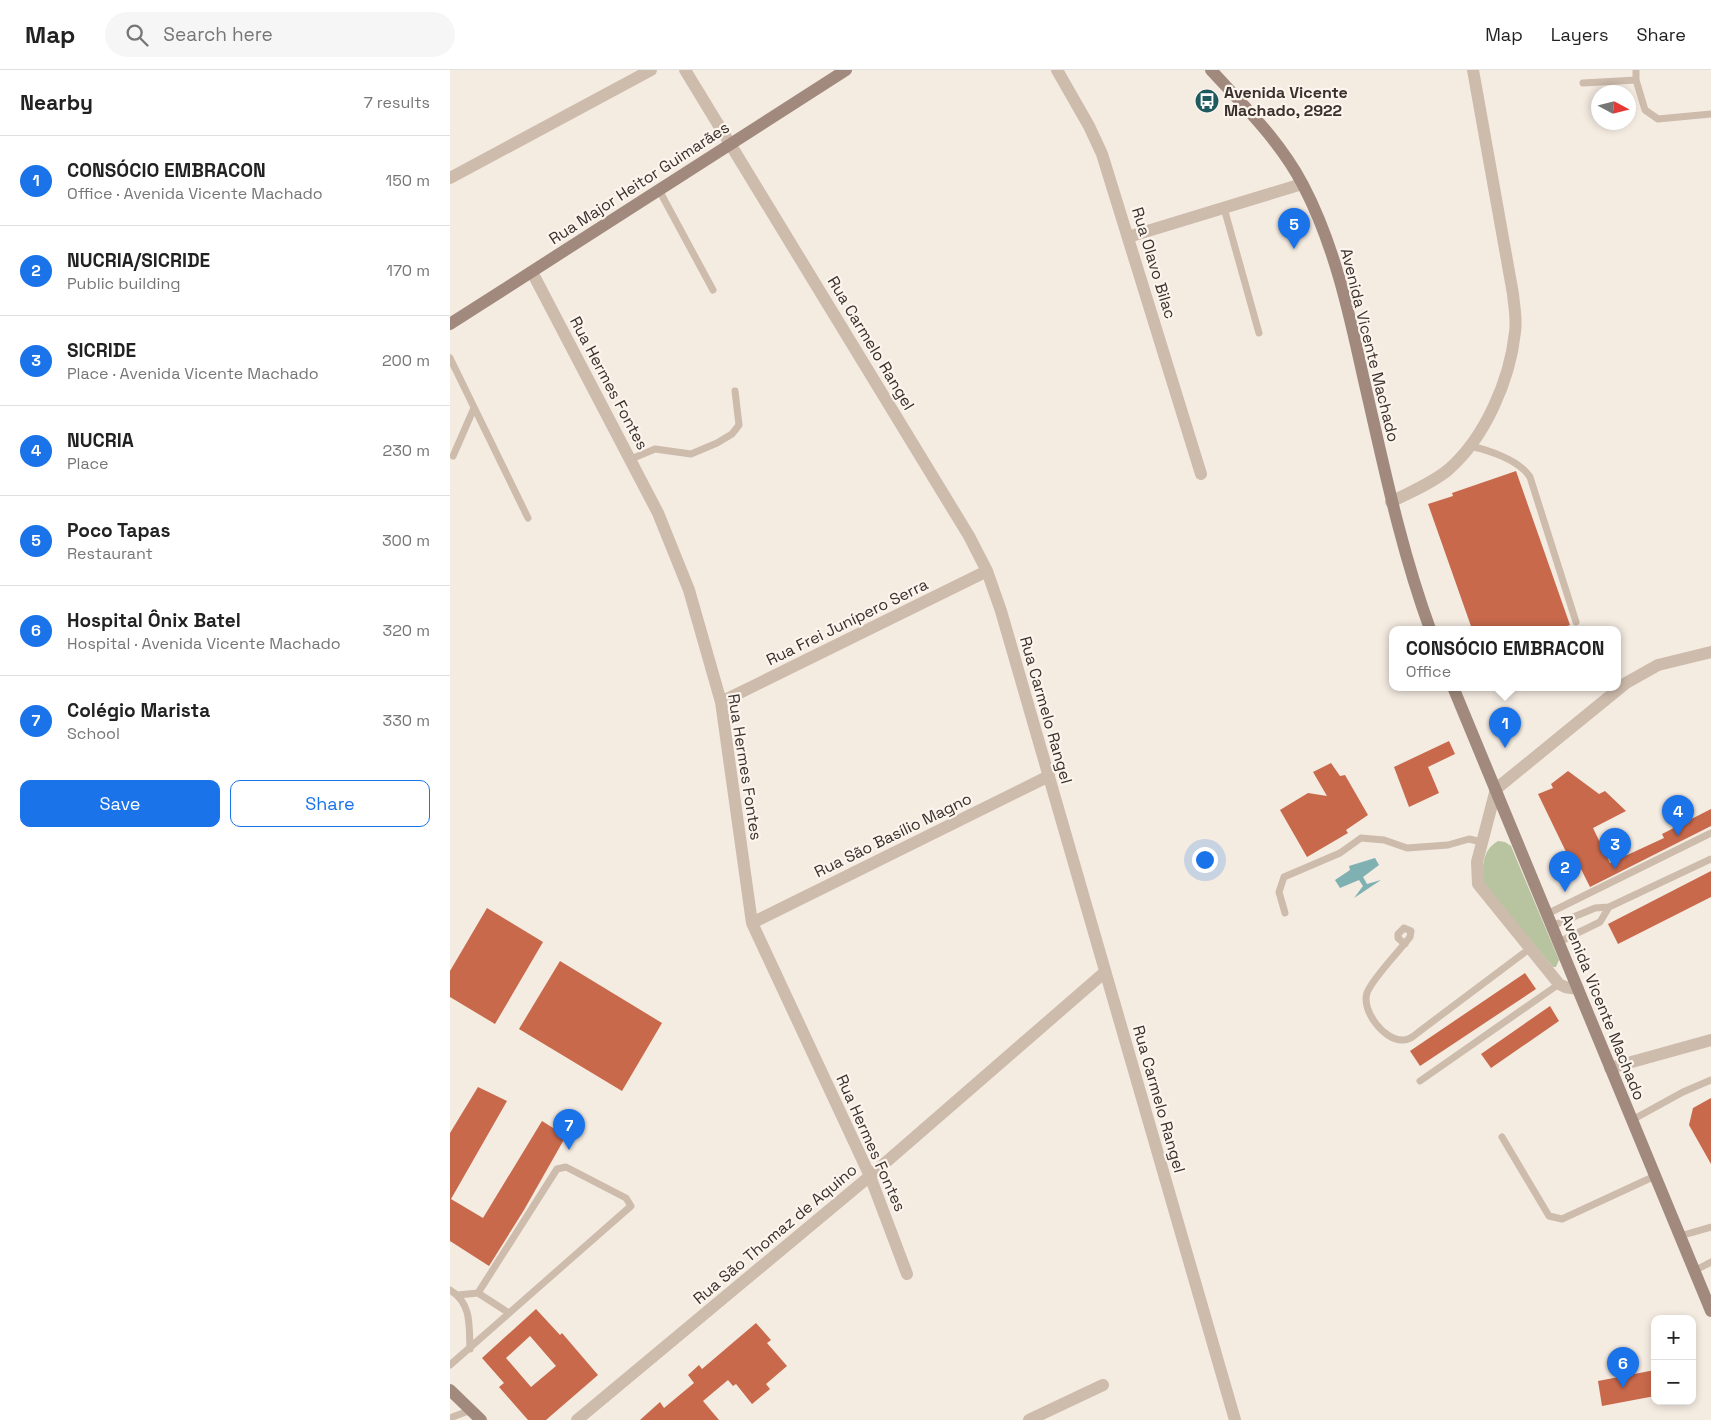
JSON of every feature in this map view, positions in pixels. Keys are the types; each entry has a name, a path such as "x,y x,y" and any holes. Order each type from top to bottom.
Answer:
{"street":[{"path":"450,178 651,70"},
{"name":"Rua Carmelo Rangel","path":"685,70 969,536 987,571 1049,776 1235,1420"},
{"name":"Rua Major Heitor Guimarães","path":"450,324 846,70"},
{"name":"Rua Olavo Bilac","path":"1057,70 1085,118 1102,154 1201,474"},
{"name":"Avenida Vicente Machado","path":"1211,70 1276,144 1302,184 1317,214 1338,275 1391,502 1409,568 1429,626"},
{"path":"1391,502 1446,471 1470,446 1495,401 1509,361 1516,331 1513,294 1473,70"},
{"path":"1128,236 1302,184"},
{"name":"Rua Hermes Fontes","path":"532,272 658,513 689,590 721,702 752,922 870,1176 907,1274"},
{"name":"Rua Frei Junípero Serra","path":"721,702 987,571"},
{"path":"1621,687 1658,665 1711,652"},
{"name":"Avenida Vicente Machado","path":"1454,691 1711,1311"},
{"path":"1578,989 1565,988 1559,984 1529,949 1478,884 1476,868 1496,789 1616,691"},
{"name":"Rua São Basílio Magno","path":"752,922 1049,776"},
{"name":"Rua São Thomaz de Aquino","path":"577,1420 870,1176 1106,972"},
{"path":"1610,1068 1711,1040"},
{"path":"1029,1420 1103,1386"},
{"path":"450,1390 481,1420"}],"lane":[{"path":"1636,70 1636,80 1645,110 1658,119 1711,114"},
{"path":"1583,83 1636,80"},
{"path":"659,190 713,290"},
{"path":"1224,208 1259,333"},
{"path":"450,358 528,518"},
{"path":"630,460 655,449 691,454 717,443 732,434 739,425 734,391"},
{"path":"453,456 474,408"},
{"path":"1470,446 1486,450 1526,470 1530,477 1576,622"},
{"path":"1547,914 1711,833"},
{"path":"1285,913 1279,892 1284,877 1340,853 1361,838 1384,840 1407,848 1448,845 1469,839 1482,842"},
{"path":"1552,926 1595,908 1609,907 1711,859"},
{"path":"1559,942 1600,922 1609,907"},
{"path":"1405,944 1367,990 1365,1003 1368,1014 1380,1028 1400,1040 1408,1040 1529,949"},
{"path":"1420,1081 1559,984"},
{"path":"1632,1120 1683,1092 1711,1080"},
{"path":"1502,1137 1549,1216 1562,1219 1655,1176"},
{"path":"450,1365 632,1206 626,1198 566,1167 557,1169 478,1293"},
{"path":"1680,1236 1711,1227"},
{"path":"1694,1271 1711,1262"},
{"path":"450,1290 458,1294 478,1293 509,1313"},
{"path":"458,1294 468,1312 470,1348"},
{"path":"450,1418 471,1410"}],"green space":[{"path":"1498,841 1505,842 1511,846 1559,960 1556,967 1553,967 1483,884 1483,865 1486,854"}],"water":[{"path":"1375,858 1379,865 1363,877 1367,884 1381,880 1354,898 1363,886 1359,880 1340,888 1335,880 1350,870 1349,866"}],"building":[{"path":"1516,471 1570,625 1471,626 1428,504 1453,496 1452,493"},
{"path":"1449,741 1455,754 1428,767 1439,793 1409,807 1394,767"},
{"path":"1331,763 1340,776 1345,775 1368,815 1346,830 1348,833 1307,857 1280,810 1308,793 1327,796 1313,772"},
{"path":"1568,771 1599,794 1605,791 1626,811 1593,828 1610,863 1664,838 1662,834 1711,809 1711,826 1590,887 1572,856 1569,858 1538,794 1553,788 1551,784"},
{"path":"1711,871 1711,897 1618,944 1608,924"},
{"path":"487,908 543,942 495,1024 450,997 450,971"},
{"path":"560,961 662,1023 622,1091 519,1029"},
{"path":"1525,973 1536,989 1420,1066 1410,1051"},
{"path":"1550,1006 1559,1021 1491,1068 1481,1054"},
{"path":"478,1087 507,1101 451,1199 483,1218 542,1121 566,1136 524,1210 489,1266 450,1241 450,1133"},
{"path":"1711,1098 1711,1164 1689,1125 1693,1108"},
{"path":"536,1309 560,1335 562,1333 598,1375 546,1420 528,1420 499,1387 504,1383 482,1358","holes":["530,1336 556,1366 531,1387 506,1358"]},
{"path":"756,1323 771,1340 767,1343 787,1366 766,1384 770,1389 752,1404 736,1384 733,1386 728,1380 703,1401 719,1420 640,1420 660,1402 664,1408 694,1383 688,1375 699,1365 702,1369"},
{"path":"1651,1371 1651,1397 1602,1406 1598,1381"}],"place":[{"name":"Avenida Vicente Machado, 2922","path":"1207,101"},
{"name":"Poco Tapas","path":"1294,249"},
{"name":"CONSÓCIO EMBRACON","path":"1505,748"},
{"name":"NUCRIA","path":"1678,836"},
{"name":"SICRIDE","path":"1615,869"},
{"name":"NUCRIA/SICRIDE","path":"1565,892"},
{"name":"Colégio Marista","path":"569,1150"},
{"name":"Hospital Ônix Batel","path":"1623,1388"}]}
